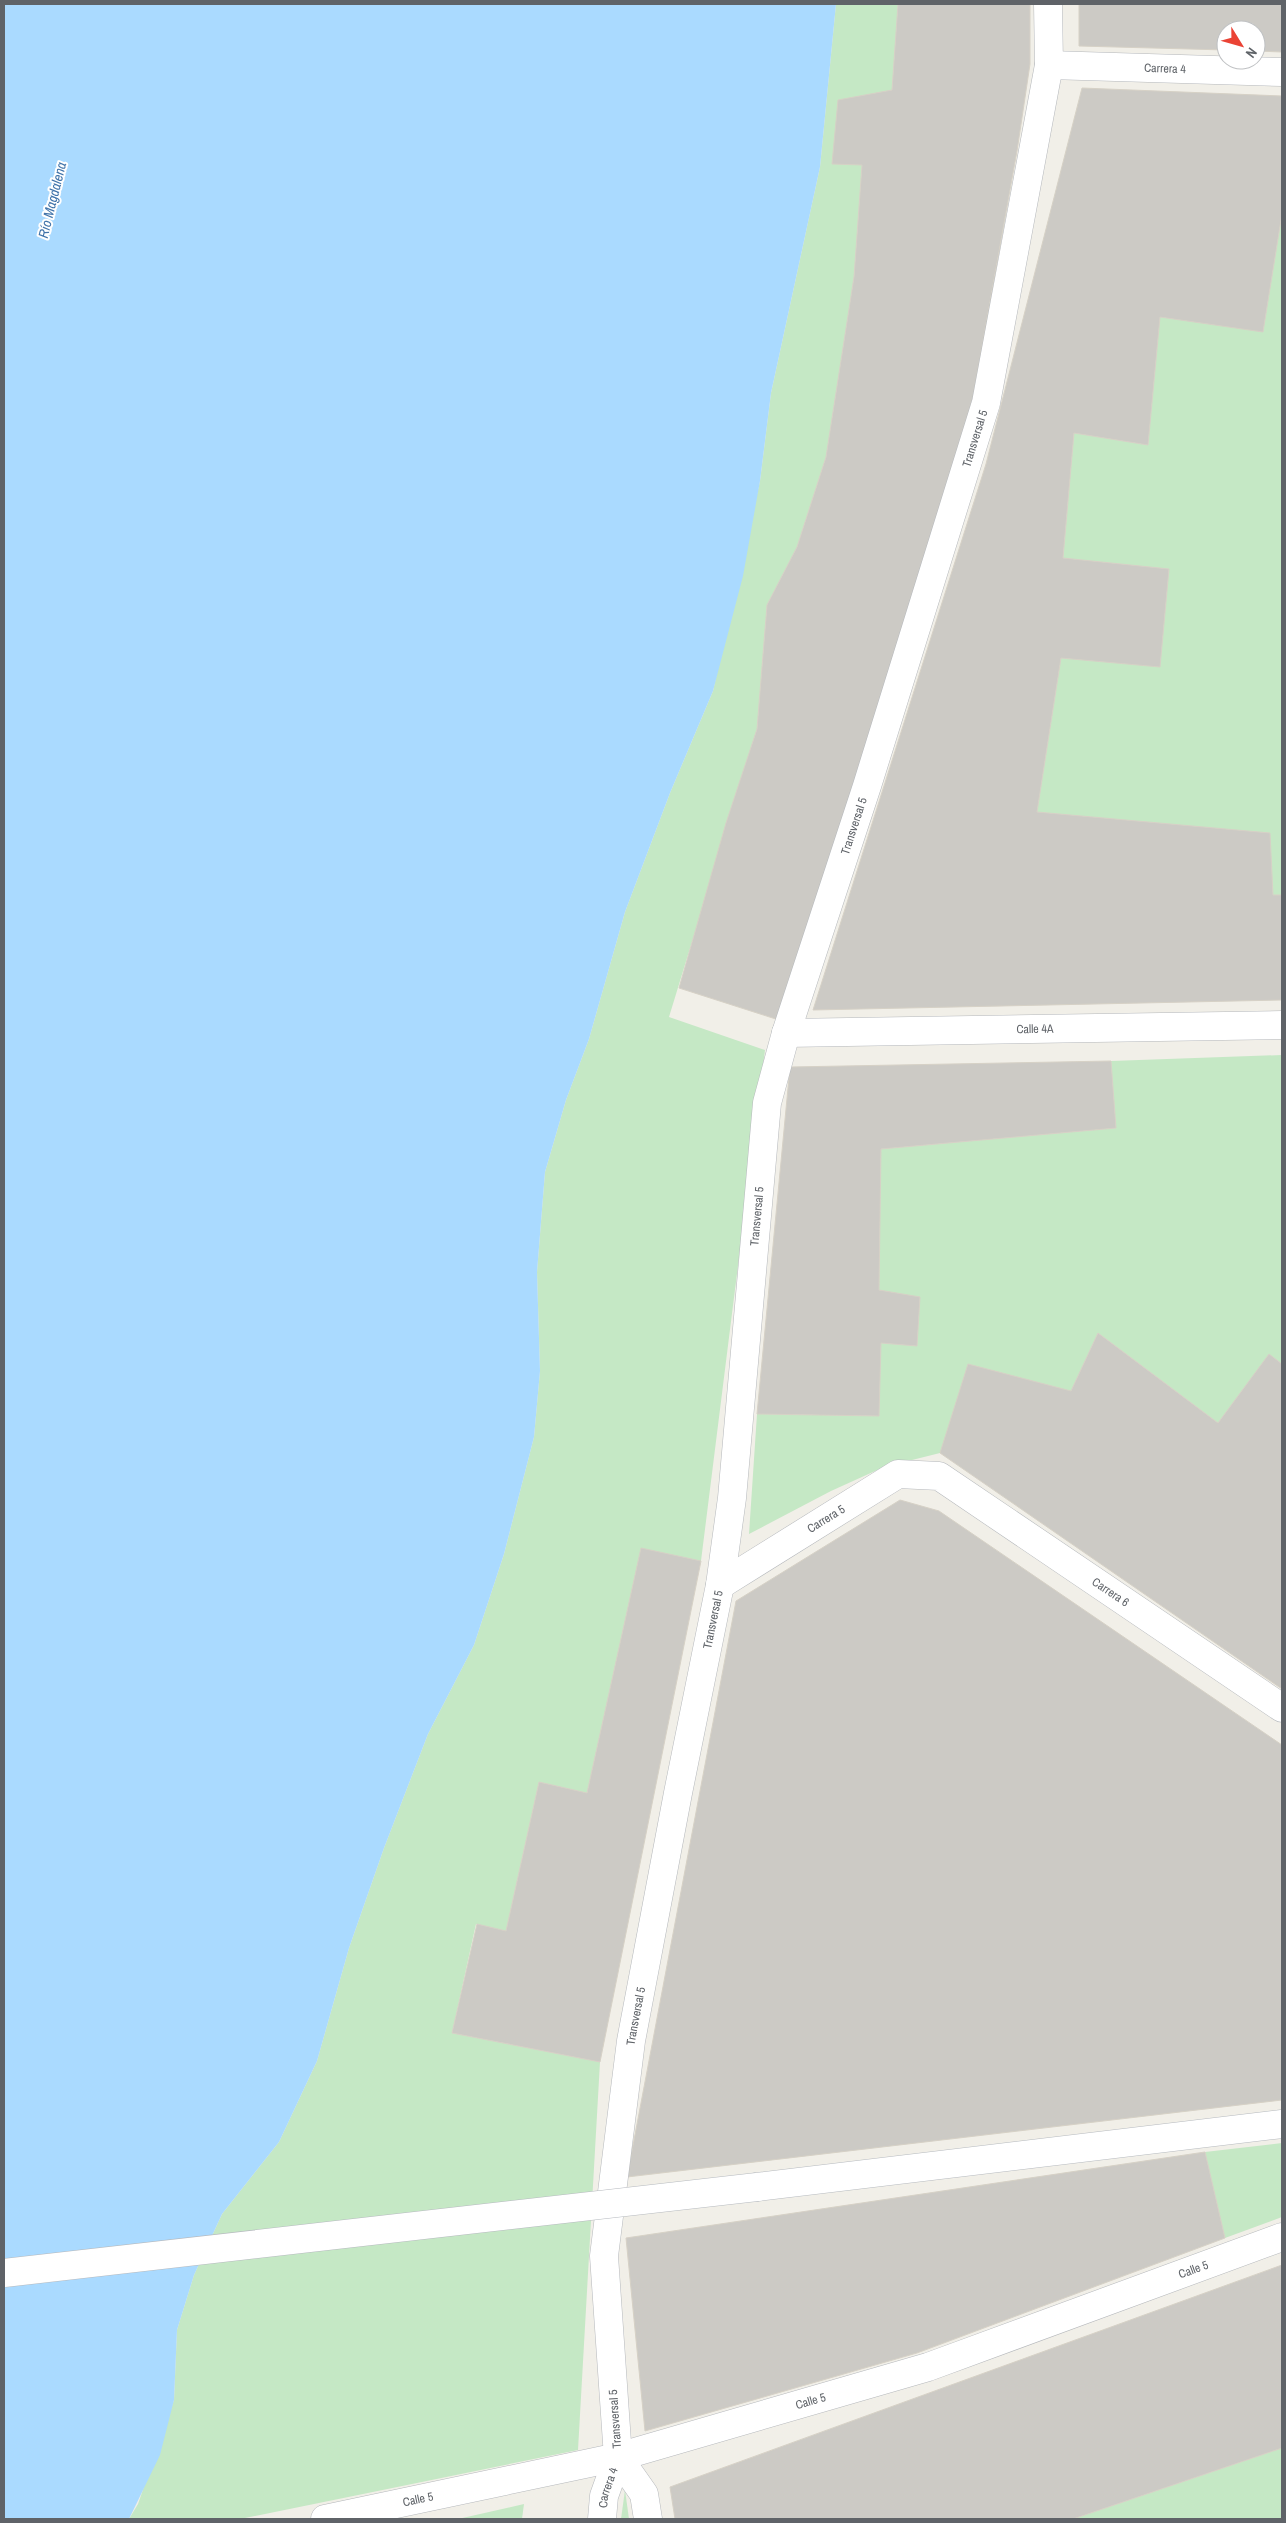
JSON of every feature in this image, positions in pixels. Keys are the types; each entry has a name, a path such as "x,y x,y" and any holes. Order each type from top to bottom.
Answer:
{"street":[{"name":"Transversal 5","path":"618,2457 604,2256 631,2041 720,1585 732,1498 767,1104 786,1033 867,786 986,403 1049,65 1048,4"},
{"name":"Carrera 4","path":"1049,65 1282,72"},
{"name":"Calle 4A","path":"786,1033 1282,1025"},
{"name":"Carrera 5","path":"720,1585 898,1474 939,1476"},
{"name":"Carrera 6","path":"939,1476 1282,1708"},
{"path":"4,2273 1282,2124"},
{"name":"Calle 5","path":"325,2519 618,2457 928,2367 1282,2237"},
{"name":"Carrera 4","path":"602,2519 604,2496 618,2457"},
{"path":"618,2457 644,2494 648,2519"}],"green space":[{"path":"836,4 898,4 892,90 838,101 862,165 854,277 826,457 797,547 767,605 757,729 669,1017 765,1050 701,1561 641,1549 587,1793 539,1782 506,1931 476,1924 452,2033 600,2062 578,2450 240,2519 129,2519 138,2504 174,2400 177,2330 194,2275 222,2214 279,2142 317,2061 349,1948 384,1848 428,1734 474,1645 504,1554 534,1437 540,1371 537,1272 545,1172 566,1100 589,1039 625,912 670,793 713,691 760,481 771,393 820,167"},
{"path":"1282,214 1282,895 1273,895 1269,833 1037,812 1061,658 1160,666 1169,569 1063,558 1074,433 1148,445 1160,317 1263,331"},
{"path":"1282,1055 1282,1364 1269,1355 1218,1423 1098,1333 1071,1391 940,1453 884,1467 831,1491 749,1534 757,1414 879,1416 881,1343 917,1346 920,1298 879,1290 881,1149 1116,1128 1111,1061"},
{"path":"1282,2143 1282,2217 1225,2238 1205,2152"},
{"path":"1282,2448 1282,2519 1073,2519"},
{"path":"625,2490 629,2519 621,2519"},
{"path":"524,2504 522,2519 458,2519"}],"water":[{"name":"Río Magdalena","path":"4,4 836,4 820,167 771,393 760,481 743,576 713,691 670,793 625,912 589,1039 566,1100 545,1172 537,1272 540,1371 534,1437 504,1554 474,1645 428,1734 384,1848 349,1948 317,2061 279,2142 222,2214 194,2275 177,2330 174,2400 160,2455 129,2519 4,2519"}],"building":[{"path":"898,4 1030,4 1030,64 1017,151 972,402 782,1021 679,988 726,823 757,729 767,605 797,547 826,457 854,277 862,165 832,164 838,100 892,90"},
{"path":"1079,4 1282,4 1282,52 1266,51 1266,20 1216,20 1216,50 1079,46"},
{"path":"1082,88 1282,96 1282,214 1263,332 1160,317 1148,445 1074,433 1063,558 1169,569 1160,667 1061,658 1037,812 1270,833 1273,895 1282,895 1282,1000 813,1010 986,464"},
{"path":"1111,1061 1116,1128 881,1149 879,1290 920,1297 917,1346 881,1343 879,1416 757,1414 790,1067"},
{"path":"1098,1333 1218,1423 1269,1354 1282,1364 1282,1689 940,1453 968,1364 1071,1391"},
{"path":"900,1500 939,1511 1282,1745 1282,2100 627,2177 736,1601"},
{"path":"641,1548 701,1561 600,2062 452,2033 477,1924 506,1931 539,1782 587,1793"},
{"path":"1205,2152 1225,2238 917,2353 645,2431 626,2238"},
{"path":"1282,2265 1282,2448 1073,2519 675,2519 670,2487"}]}
